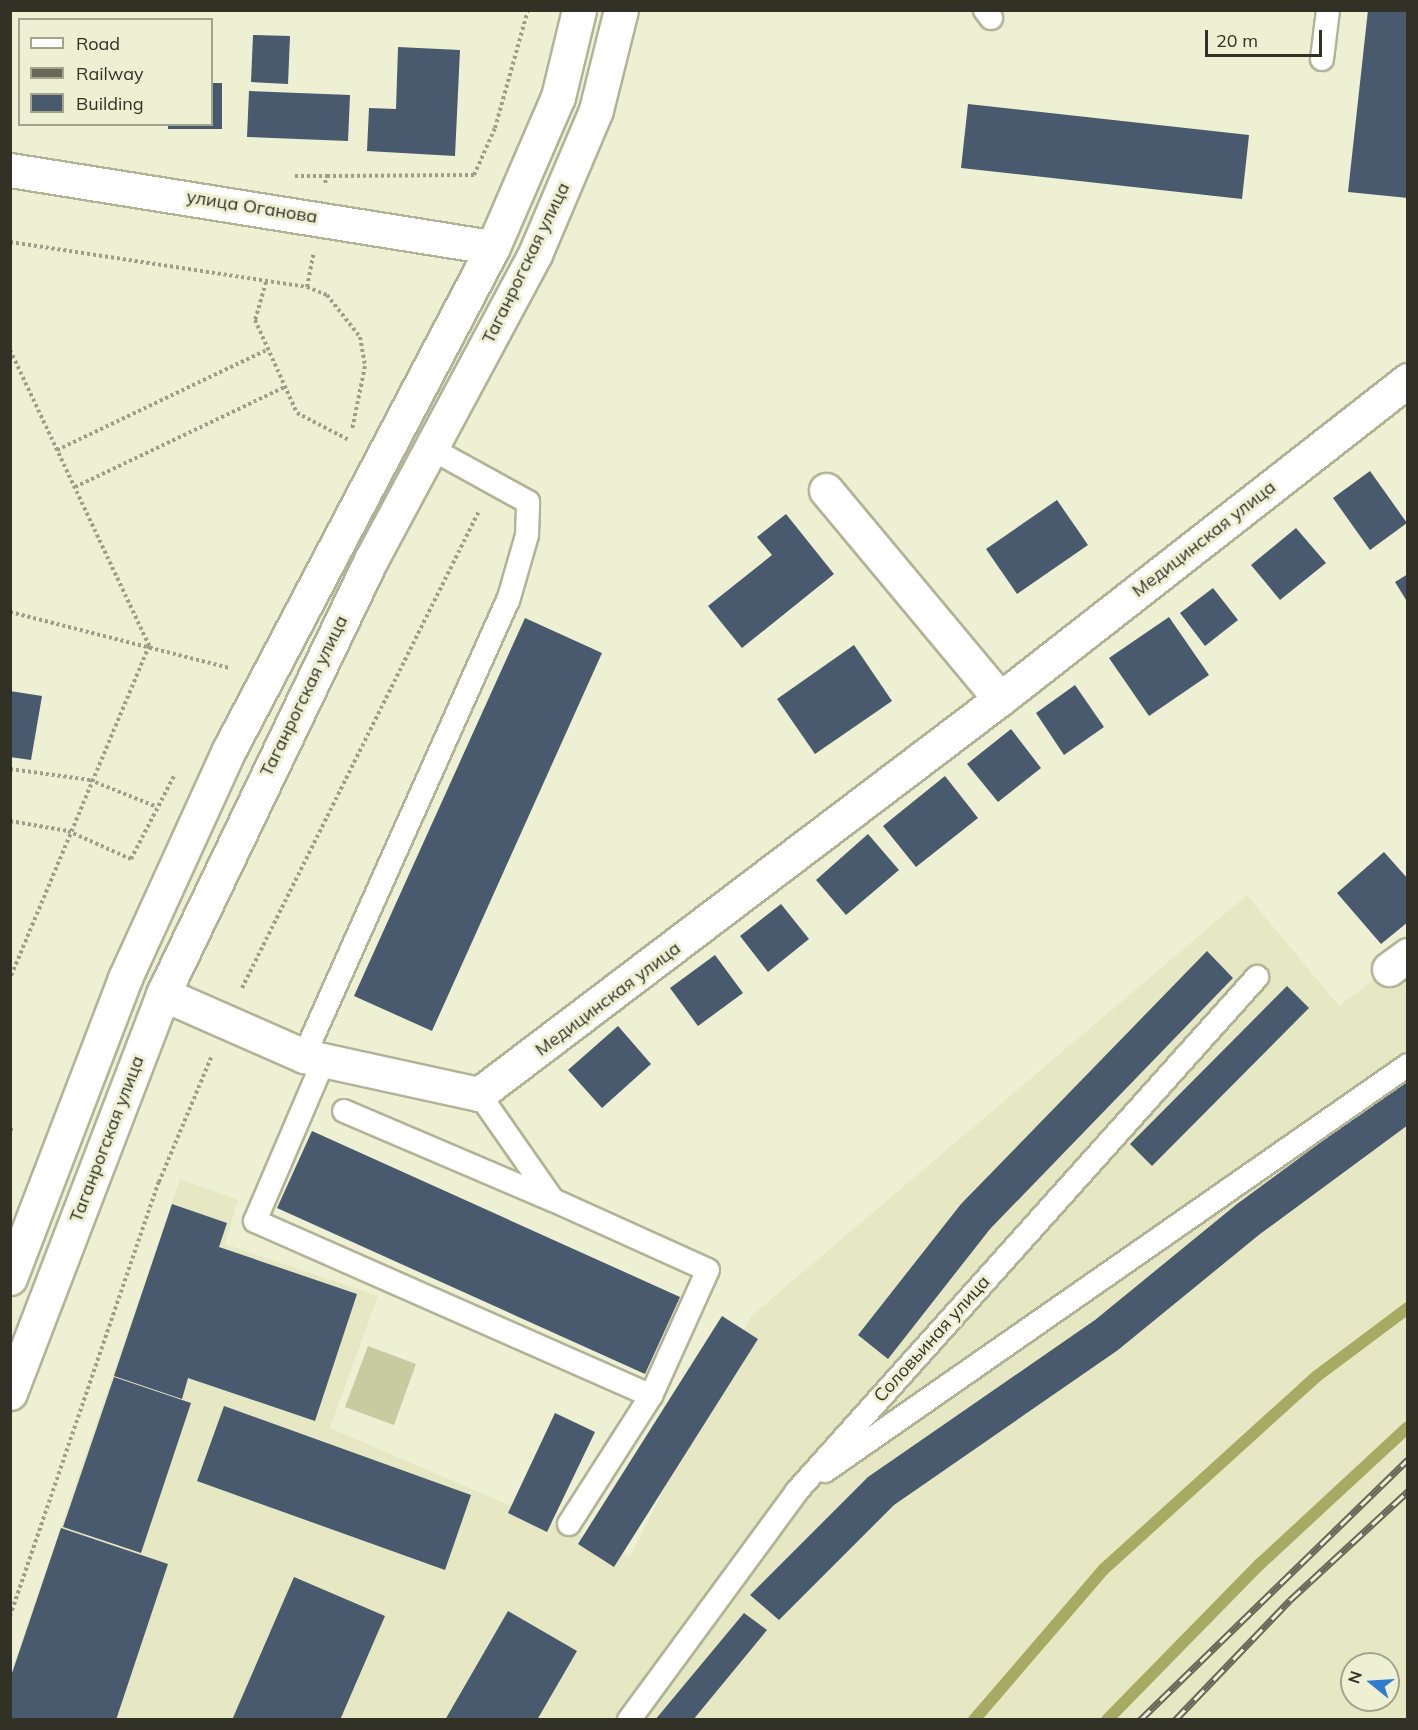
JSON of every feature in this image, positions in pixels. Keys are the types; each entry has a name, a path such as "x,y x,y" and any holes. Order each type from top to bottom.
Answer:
{"main road":[{"name":"Таганрогская улица","path":"10,1278 125,978 229,750 493,247 558,97 579,10"},
{"name":"Таганрогская улица","path":"10,1393 163,994 371,560 535,254 597,110 621,10"},
{"name":"улица Оганова","path":"10,170 535,254"},
{"name":"Медицинская улица","path":"479,1094 1000,699 1407,380"},
{"path":"826,490 1000,699"},
{"path":"125,978 314,1058 479,1094"}],"lane":[{"path":"1322,59 1328,10"},
{"path":"432,449 528,502 527,535 508,602 314,1058 255,1221 651,1396"},
{"name":"Соловьиная улица","path":"629,1719 797,1491 1257,977"},
{"path":"797,1491 1407,1065"},
{"path":"479,1094 553,1200"},
{"path":"344,1111 553,1200 708,1270 651,1396 569,1524"}],"path":[{"path":"307,287 327,176 474,175 495,128 528,10"},
{"path":"10,242 307,287 345,312 360,337 365,366 349,439 344,449"},
{"path":"266,282 255,320 297,412 349,439"},
{"path":"10,350 149,646 68,831 10,979"},
{"path":"57,450 267,350"},
{"path":"75,487 285,387"},
{"path":"10,612 230,668"},
{"path":"225,678 235,657"},
{"path":"10,821 68,831 131,859 178,767"},
{"path":"10,769 90,780 157,807"}],"shaded area":[{"path":"1247,895 1339,1006 1407,954 1407,1719 11,1720 11,1672 180,1179 238,1200 225,1244 378,1296 330,1428 630,1557 751,1316"},
{"path":"368,1346 416,1364 394,1425 345,1407"}],"building":[{"path":"1368,10 1408,10 1408,198 1348,192"},
{"path":"253,35 290,36 288,84 251,82"},
{"path":"398,47 460,50 455,156 367,151 369,108 396,109"},
{"path":"213,83 222,83 222,129 168,129 168,126 213,126"},
{"path":"249,91 350,95 348,141 247,137"},
{"path":"968,104 1249,135 1242,199 961,168"},
{"path":"1370,471 1407,523 1370,550 1333,498"},
{"path":"1057,500 1088,545 1017,594 986,549"},
{"path":"786,514 834,574 742,648 708,606 772,555 757,537"},
{"path":"1296,528 1326,563 1280,600 1251,565"},
{"path":"1408,574 1408,603 1395,582"},
{"path":"1213,588 1238,620 1205,646 1180,613"},
{"path":"1169,617 1209,675 1149,716 1109,658"},
{"path":"525,618 602,653 432,1031 354,996"},
{"path":"854,645 892,701 815,754 777,699"},
{"path":"1075,685 1104,727 1064,755 1036,713"},
{"path":"10,691 42,696 31,760 10,757"},
{"path":"1011,729 1041,768 998,802 967,764"},
{"path":"945,776 978,818 916,867 883,826"},
{"path":"868,834 899,870 846,915 816,880"},
{"path":"1384,852 1408,879 1408,922 1381,944 1337,893"},
{"path":"781,904 809,939 768,972 740,936"},
{"path":"1207,951 1233,978 990,1229 888,1359 858,1335 961,1204"},
{"path":"715,955 743,993 698,1026 670,988"},
{"path":"1287,986 1309,1008 1152,1166 1130,1144"},
{"path":"618,1026 651,1064 602,1108 568,1070"},
{"path":"1408,1078 1408,1125 1260,1234 1118,1350 894,1505 779,1620 750,1595 868,1477 1095,1320 1237,1204"},
{"path":"312,1131 680,1297 645,1374 277,1208"},
{"path":"172,1204 227,1223 219,1247 357,1294 315,1421 188,1378 182,1399 114,1376"},
{"path":"722,1316 758,1339 614,1567 578,1544"},
{"path":"114,1377 191,1403 141,1553 63,1527"},
{"path":"224,1406 471,1495 445,1570 197,1481"},
{"path":"555,1413 595,1432 547,1532 508,1513"},
{"path":"61,1528 168,1564 116,1720 10,1720 10,1679"},
{"path":"294,1577 385,1616 340,1720 232,1720"},
{"path":"508,1611 577,1651 537,1720 445,1720"},
{"path":"744,1613 767,1630 693,1720 655,1720"}],"waterway":[{"path":"974,1720 1104,1569 1317,1376 1408,1308"},
{"path":"1107,1720 1260,1564 1408,1427"}],"railway":[{"path":"1140,1720 1408,1459"},
{"path":"1175,1720 1290,1600 1408,1491"}]}
